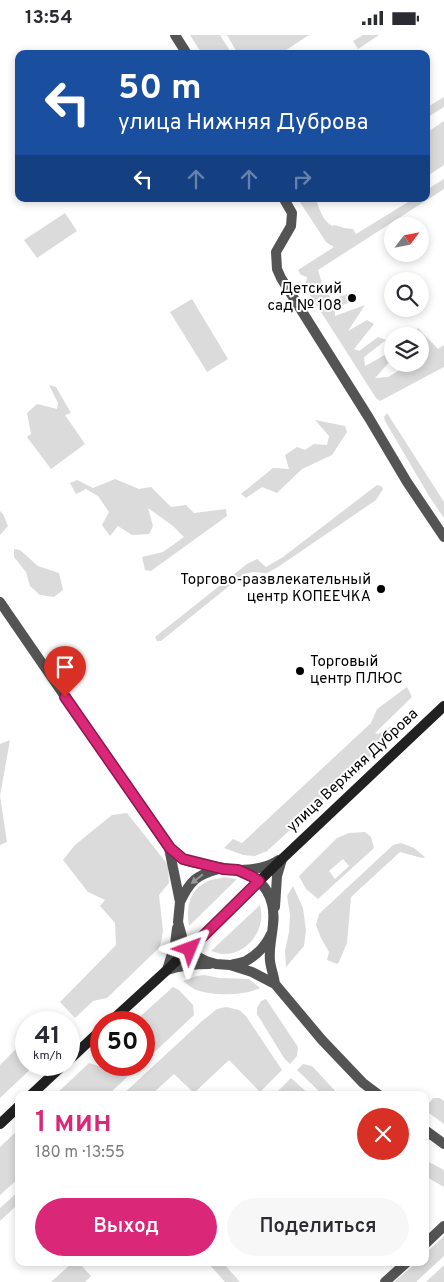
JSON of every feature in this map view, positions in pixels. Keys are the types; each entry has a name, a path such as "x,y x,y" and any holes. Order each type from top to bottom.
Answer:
{"main road":[{"name":"улица Верхняя Дуброва","path":"123,1011 444,706"},
{"path":"80,1049 90,1040"},
{"path":"35,1091 51,1076"},
{"path":"0,1124 15,1110"}],"street":[{"path":"175,35 185,50"},
{"path":"286,202 292,213 291,226 276,252 277,269 281,278 407,482 444,537"},
{"path":"0,602 170,848 183,859 223,869"},
{"path":"170,848 180,902"},
{"path":"275,984 270,961 277,876 282,859"},
{"name":"улица Верхняя Дуброва","path":"223,869 263,868 282,859"},
{"path":"180,902 193,881 207,872 223,869"},
{"path":"238,870 259,881 272,902 274,915"},
{"name":"улица Верхняя Дуброва","path":"167,970 175,944 180,902"},
{"path":"178,921 183,940 190,949 198,957 216,964"},
{"path":"230,965 246,961 262,949 272,929"},
{"path":"167,970 196,964 230,965 252,972 275,984 322,1039 363,1083 374,1091"},
{"path":"429,1133 444,1144"},
{"path":"429,1240 444,1226"},
{"path":"385,1282 403,1266"}],"shaded area":[{"path":"190,35 220,35 229,50 199,50"},
{"path":"227,35 309,35 286,50 236,50"},
{"path":"363,35 379,35 358,49 353,41"},
{"path":"444,97 444,107 430,116 430,106"},
{"path":"444,121 444,165 430,174 430,130"},
{"path":"444,179 444,189 430,198 430,188"},
{"path":"300,202 317,202 329,224 353,229 356,234 408,202 424,202 400,217 384,217 384,228 318,270 324,290 332,299 356,291 353,301 335,308 335,316 365,305 348,331 367,320 374,324 354,349 359,351 378,337 384,339 384,342 364,357 365,366 384,355 384,368 375,378 388,377 396,372 429,372 429,340 438,349 444,345 444,367 380,401 376,398 305,287 307,277 301,275 298,270 334,247 326,242"},
{"path":"65,213 77,231 37,258 24,240"},
{"path":"192,299 228,359 207,372 170,312"},
{"path":"49,385 56,387 71,413 65,415 85,444 51,469 27,437 31,434 27,413 37,404 57,409 58,403"},
{"path":"387,413 444,502 444,518 385,421 384,417"},
{"path":"315,420 345,426 347,432 332,455 302,469 277,493 262,487 246,498 241,494 273,468 289,469 285,455 297,447 305,450 314,444 327,445 329,436"},
{"path":"115,479 139,489 151,487 171,507 186,505 194,513 226,509 227,516 151,571 145,570 142,557 163,552 184,537 173,526 148,508 153,526 149,534 132,535 118,526 110,536 102,525 109,512 98,496 86,489 76,494 70,483 77,480 93,488"},
{"path":"377,485 383,489 376,500 278,567 267,573 253,572 244,574 161,641 157,641 155,637 247,564 257,559 266,567 283,557"},
{"path":"0,511 8,526 0,535"},
{"path":"14,549 20,550 38,566 59,573 63,590 54,597 40,595 30,586 26,572 14,557"},
{"path":"407,687 412,697 375,733 379,734 391,726 396,734 267,851 255,856 243,855 224,848 233,839 242,843 371,723 377,709"},
{"path":"10,740 0,796 0,744"},
{"path":"0,796 7,842 0,845"},
{"path":"127,813 168,865 169,883 159,895 163,931 160,947 107,998 93,1001 80,1013 80,1011 68,1011 60,1002 116,945 115,923 100,906 105,900 88,892 63,860 75,845 112,815"},
{"path":"365,832 371,837 374,848 318,899 306,889 299,876 337,838 349,833","holes":["343,859 349,866 335,879 329,871"]},
{"path":"401,843 414,848 425,857 422,858 400,852 351,897 347,943 337,964 327,960 329,952 316,925 319,914 393,845"},
{"path":"224,877 237,879 189,926 188,913 193,894 208,881"},
{"path":"293,886 303,908 306,930 304,946 286,967 285,951 290,915 287,896"},
{"path":"260,905 261,917 259,928 248,945 229,954 211,951"},
{"path":"204,975 219,978 249,979 260,988 237,994 211,993 196,990 183,981"},
{"path":"173,987 179,990 193,1005 194,1015 155,1052 155,1011 146,1011"},
{"path":"266,999 298,1047 297,1056 290,1064 284,1058 257,1014 257,1008 261,1001"},
{"path":"226,1007 239,1010 246,1016 282,1070 261,1091 229,1060 196,1091 192,1091 174,1074 155,1091 126,1091 143,1076 155,1076 155,1065 217,1009"},
{"path":"15,1050 15,1076 23,1076 0,1098 0,1065"},
{"path":"89,1063 90,1076 128,1076 112,1091 59,1091 75,1076 80,1076 80,1071"},
{"path":"303,1064 312,1066 335,1091 319,1091 297,1070"},
{"path":"291,1078 306,1091 278,1091"},
{"path":"433,1098 440,1098 444,1101 444,1124 429,1113 429,1103"},
{"path":"15,1133 15,1182 0,1195 0,1147"},
{"path":"429,1162 444,1170 444,1187 429,1178"},
{"path":"15,1195 15,1207 0,1221 0,1208"},
{"path":"444,1236 444,1256 416,1282 394,1282 413,1266 429,1266 429,1250"},
{"path":"444,1265 444,1282 426,1282"},
{"path":"69,1266 82,1266 91,1276 85,1282 51,1282"},
{"path":"211,1266 226,1266 240,1282 225,1282"}],"place":[{"name":"Детский сад № 108","path":"352,298"},
{"name":"Торгово-развлекательный центр КОПЕЕЧКА","path":"381,589"},
{"name":"Торговый центр ПЛЮС","path":"300,671"}],"route":[{"path":"65,697 170,848 183,859 223,869 238,870 259,881 190,949"}]}
